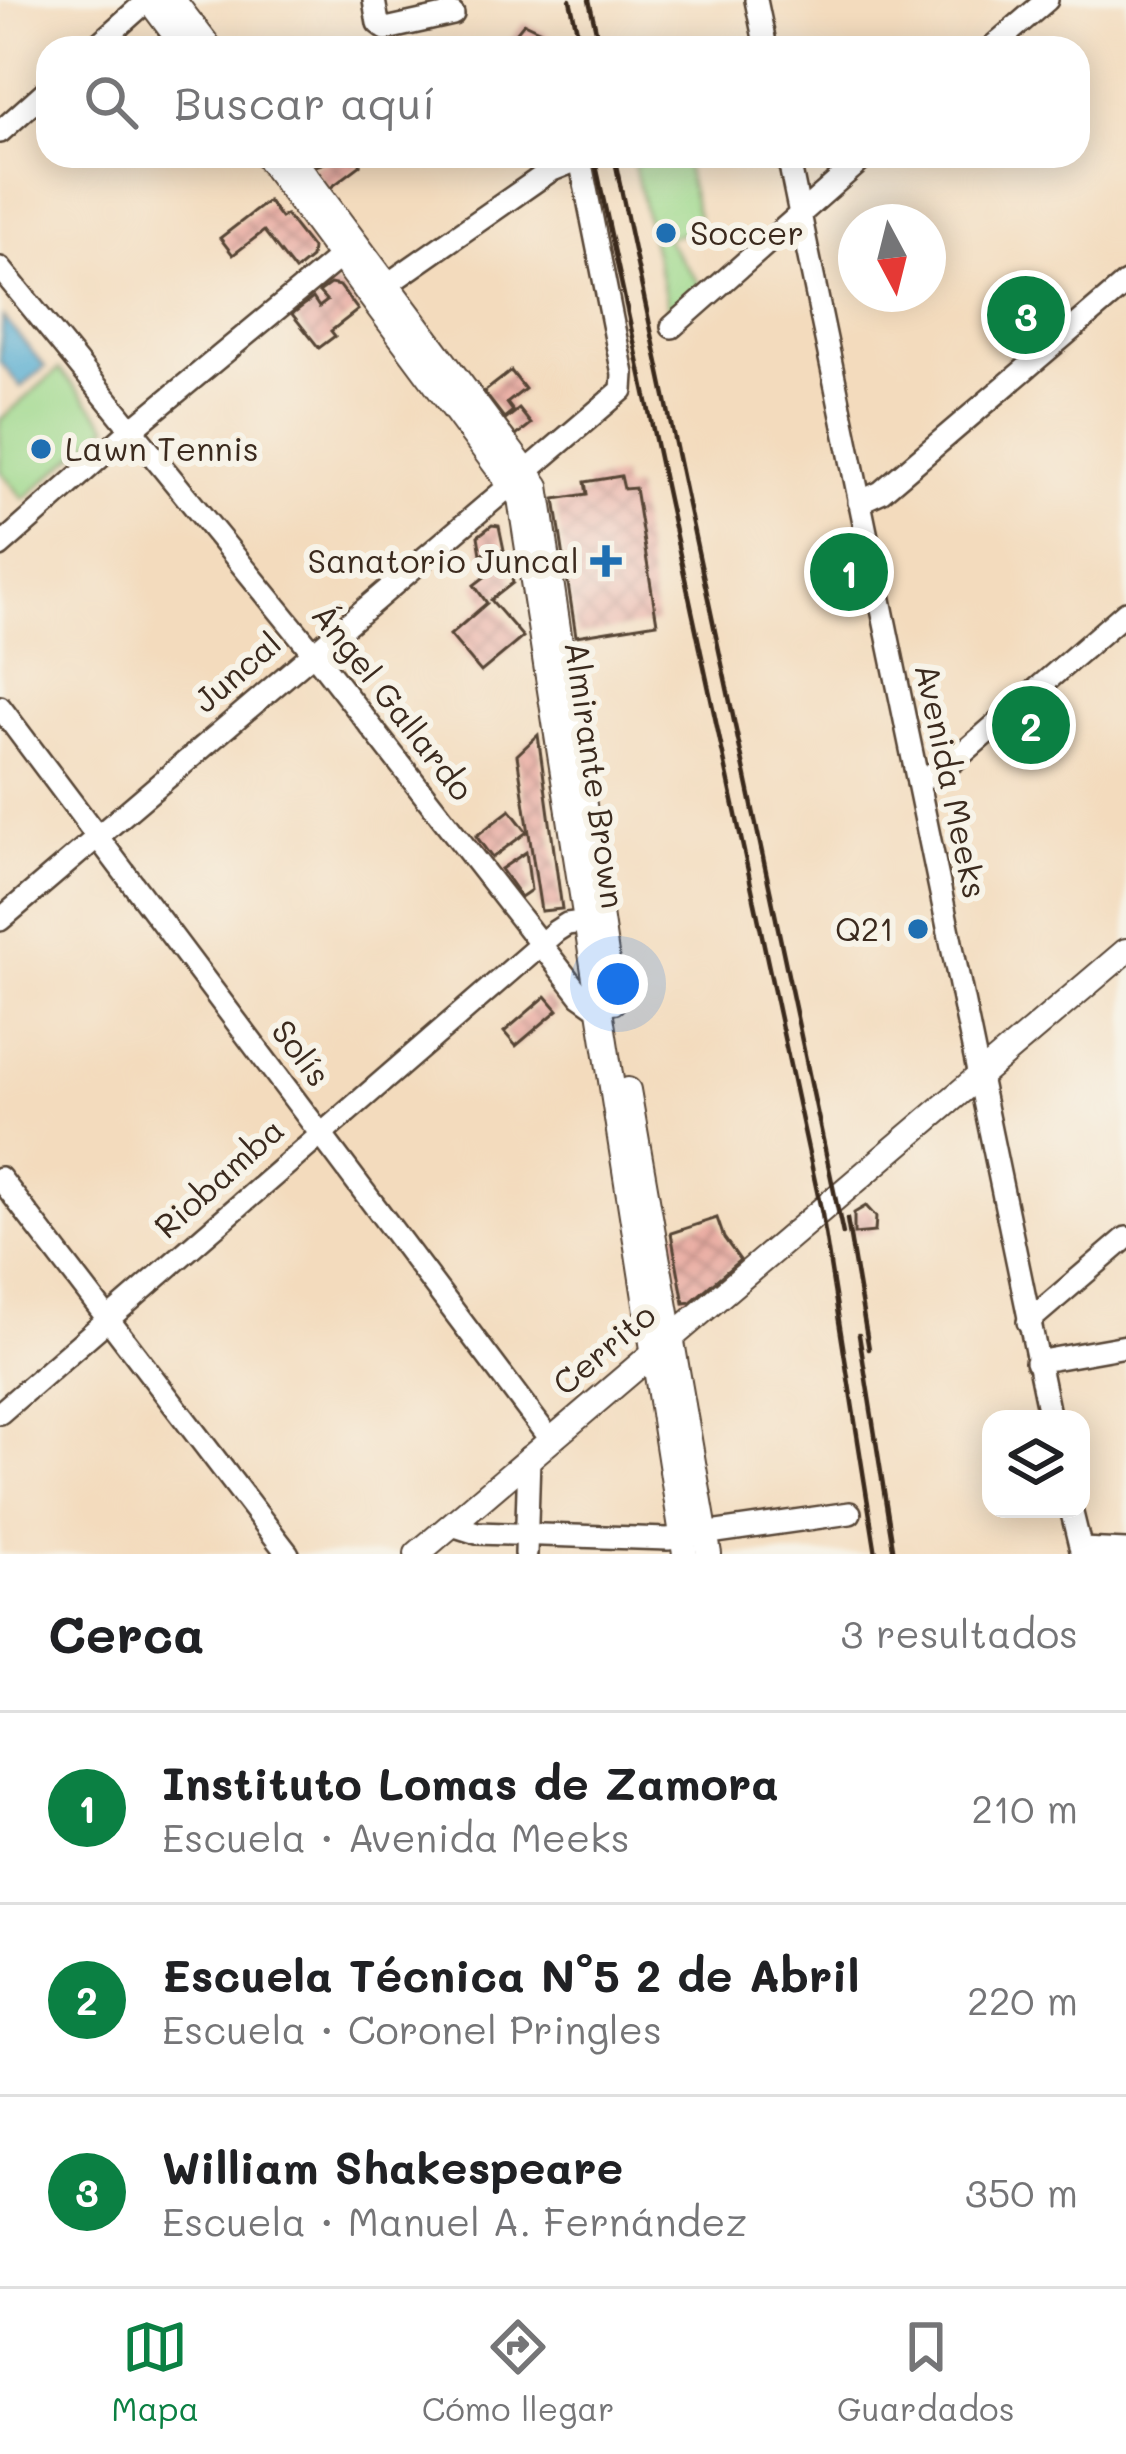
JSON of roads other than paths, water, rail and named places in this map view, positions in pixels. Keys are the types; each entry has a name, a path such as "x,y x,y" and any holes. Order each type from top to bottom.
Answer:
{"main road":[{"path":"149,0 176,36"},
{"path":"173,0 201,36"},
{"name":"Almirante Brown","path":"277,168 349,250 519,476"},
{"name":"Almirante Brown","path":"298,168 349,250 388,284 519,476 695,1544"},
{"name":"Almirante Brown","path":"592,920 598,1008 662,1344"},
{"name":"Cerrito","path":"417,1554 1126,951"}],"street":[{"path":"108,36 149,0"},
{"path":"374,0 378,22 386,29 453,14"},
{"path":"756,0 764,36"},
{"path":"1005,36 1047,0"},
{"path":"0,132 36,100"},
{"name":"Juncal","path":"388,284 557,168"},
{"name":"Juncal","path":"0,920 519,476 618,398 623,382 582,168"},
{"name":"Avenida Meeks","path":"790,168 1048,1410"},
{"path":"672,327 852,168"},
{"path":"0,546 131,430 349,250"},
{"name":"Ángel Gallardo","path":"0,268 312,651 581,996 598,1008"},
{"path":"859,502 881,492 1126,283"},
{"path":"918,782 955,760 1126,612"},
{"name":"Solís","path":"0,707 549,1438"},
{"name":"Riobamba","path":"0,1413 319,1133 567,924 592,920"},
{"path":"0,1178 289,1554"},
{"path":"1028,1322 1126,1238"},
{"path":"1036,1362 1126,1346"},
{"path":"526,1544 529,1457"},
{"path":"452,1525 526,1544 656,1540 695,1544 850,1513"},
{"path":"1074,1518 1082,1551 1126,1551"}],"water":[{"path":"3,317 45,367 21,387 0,362"}],"railway":[{"path":"570,0 578,36"},
{"path":"589,0 597,36"},
{"path":"597,168 822,1214 876,1554"},
{"path":"617,168 843,1234"},
{"path":"847,1219 869,1349"},
{"path":"859,1335 894,1554"}],"place":[{"name":"Soccer","path":"666,233"},
{"name":"William Shakespeare","path":"1026,315"},
{"name":"Lawn Tennis","path":"41,449"},
{"name":"Sanatorio Juncal","path":"606,561"},
{"name":"Instituto Lomas de Zamora","path":"849,572"},
{"name":"Escuela Técnica N°5 2 de Abril","path":"1031,725"},
{"name":"Q21","path":"918,929"}]}
